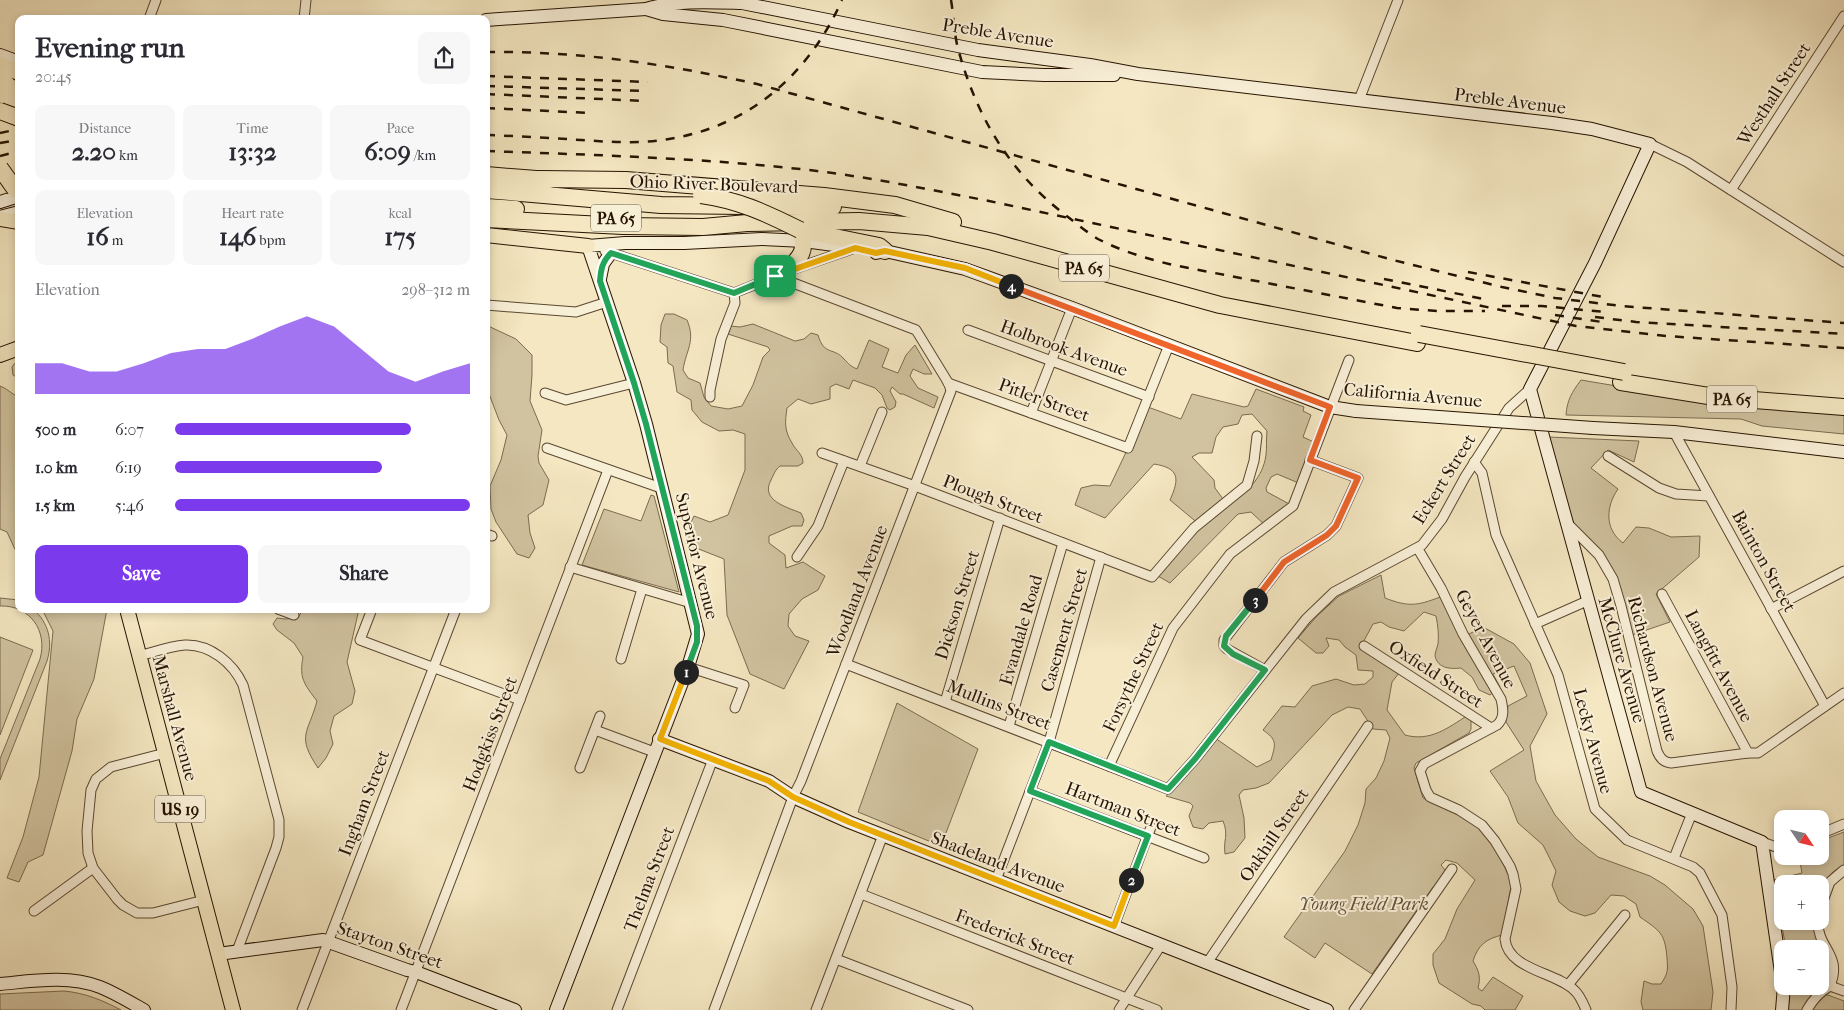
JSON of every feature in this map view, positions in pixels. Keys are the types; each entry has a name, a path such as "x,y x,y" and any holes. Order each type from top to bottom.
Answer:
{"highway":[{"path":"0,65 15,71"},
{"path":"5,86 15,97"},
{"path":"0,111 15,117"},
{"path":"0,117 15,123"},
{"path":"0,168 15,191"},
{"path":"490,175 724,198 743,204 803,234 879,246 885,251"},
{"path":"540,179 626,180 824,196 895,206 940,218"},
{"name":"Ohio River Boulevard","path":"490,190 661,205 839,207 940,218"},
{"name":"PA 65","path":"490,207 657,221 747,223 859,221 928,227 985,240 1220,305 1418,338 1623,377 1715,397 1844,407"},
{"name":"PA 65","path":"940,218 1196,290 1418,338"},
{"path":"490,219 642,227 704,227 747,223"},
{"path":"780,274 796,262 802,254 803,234"},
{"name":"PA 65","path":"1623,377 1750,391 1844,398"}],"main road":[{"path":"0,218 15,221"},
{"path":"490,235 588,246"},
{"path":"0,355 15,349"},
{"name":"Marshall Avenue","path":"127,613 233,1010"}],"street":[{"path":"150,15 156,0"},
{"path":"304,15 306,0"},
{"path":"1359,100 1398,0"},
{"name":"Preble Avenue","path":"645,5 708,2 742,3 984,50 1090,65 1138,74 1592,129 1650,144 1687,162 1844,262"},
{"path":"490,20 645,5"},
{"name":"Preble Avenue","path":"645,5 663,14 723,20 982,72 1044,75 1138,74"},
{"name":"Westhall Street","path":"1731,190 1844,16"},
{"path":"813,38 817,17"},
{"path":"885,52 889,32"},
{"path":"982,72 984,50"},
{"path":"0,55 15,61"},
{"path":"0,117 15,112"},
{"name":"Eckert Street","path":"1168,789 1195,759 1306,619 1334,592 1418,549 1442,518 1508,408 1530,389 1596,263 1650,144"},
{"path":"0,202 15,195"},
{"path":"0,218 15,213"},
{"name":"California Avenue","path":"588,246 625,243 684,243 803,234 876,253 885,251 965,268 1330,407 1356,411 1674,432 1844,452"},
{"path":"588,246 734,293 780,274 855,248"},
{"name":"Superior Avenue","path":"556,1010 688,667 698,634 634,383 588,246"},
{"path":"600,281 603,264 611,253"},
{"path":"780,274 916,330 948,382"},
{"path":"710,397 721,339 735,303 734,293"},
{"path":"490,305 576,312 607,302"},
{"path":"1031,413 1072,308"},
{"name":"Holbrook Avenue","path":"968,330 1149,397"},
{"path":"1149,397 1169,345"},
{"name":"Forsythe Street","path":"1109,766 1172,628 1230,554 1294,506 1349,360"},
{"name":"Pitler Street","path":"948,382 1128,448 1149,397"},
{"name":"Woodland Avenue","path":"714,1010 793,797 801,781 950,394 951,389 948,382"},
{"path":"545,393 566,400 634,383"},
{"name":"McClure Avenue","path":"1530,389 1641,792 1774,846"},
{"path":"860,466 882,412"},
{"name":"Bainton Street","path":"1674,432 1825,706"},
{"name":"Plough Street","path":"822,453 915,486 1152,577 1194,528 1247,486 1254,461 1257,436"},
{"path":"547,448 661,488"},
{"path":"1608,456 1659,488 1676,494 1709,496"},
{"path":"1265,670 1233,654 1224,646 1226,636 1284,562 1327,535 1336,526 1358,478 1310,460"},
{"path":"797,557 818,526 844,461"},
{"name":"Lecky Avenue","path":"1474,462 1482,473 1496,535 1558,675 1595,809 1627,840 1674,858 1696,869 1721,912 1732,987 1731,1010"},
{"name":"Hodgkiss Street","path":"401,1010 608,470"},
{"name":"Dickson Street","path":"946,702 1000,518"},
{"name":"Richardson Avenue","path":"1565,521 1599,555 1613,579 1660,757 1664,762 1671,763 1758,753 1844,693"},
{"name":"Evandale Road","path":"1009,726 1063,543"},
{"name":"Geyer Avenue","path":"1418,549 1500,699 1503,710 1502,719 1491,728"},
{"name":"Casement Street","path":"996,880 1049,742 1101,557"},
{"path":"570,567 691,603"},
{"path":"1772,609 1844,571"},
{"path":"621,659 642,589"},
{"name":"Langfitt Avenue","path":"1662,594 1748,753"},
{"path":"1535,624 1587,601"},
{"path":"289,613 294,615"},
{"path":"370,613 360,640 520,700"},
{"name":"Ingham Street","path":"302,1010 454,613"},
{"path":"139,656 177,646 191,645 199,647 214,653 229,664 235,670 243,685 279,820 280,832 276,848 237,951"},
{"name":"Oxfield Street","path":"1364,646 1491,728"},
{"name":"Mullins Street","path":"846,664 1168,789"},
{"path":"688,667 744,685 735,708"},
{"path":"580,768 600,716"},
{"name":"Oakhill Street","path":"1207,963 1368,726"},
{"path":"1491,728 1424,764 1420,774 1430,796 1459,810 1482,825 1495,841 1510,866 1514,874 1516,889 1506,944 1512,954 1529,967 1575,990 1586,1010"},
{"path":"595,730 654,752"},
{"name":"Shadeland Avenue","path":"660,739 769,781 793,797 883,835 1328,1010"},
{"path":"165,753 110,767 96,779 91,790 87,831 88,853 92,868 123,905 137,913 153,913 204,900"},
{"name":"Thelma Street","path":"617,1010 713,759"},
{"name":"Hartman Street","path":"1030,791 1149,832 1204,858"},
{"path":"1674,858 1692,813"},
{"path":"1829,830 1844,824"},
{"path":"1114,926 1149,832"},
{"path":"816,1010 883,835"},
{"path":"1762,842 1776,940"},
{"path":"34,911 92,868"},
{"path":"1354,1010 1452,869"},
{"path":"1829,885 1844,870"},
{"name":"Frederick Street","path":"861,894 1157,1010"},
{"path":"1568,986 1625,915"},
{"path":"1807,1010 1813,999 1830,986 1834,965 1833,958 1820,936 1819,930"},
{"name":"Stayton Street","path":"218,954 313,940 328,941 416,972 494,1006 515,1010"},
{"path":"1119,1010 1161,944"},
{"path":"836,959 968,1010"},
{"path":"0,984 52,980 76,981 100,987 144,1010"},
{"path":"1830,986 1844,991"},
{"path":"1782,1010 1783,995"}],"green space":[{"path":"665,314 674,314 687,320 691,334 683,370 688,378 700,383 704,397 711,406 728,409 742,406 753,385 763,357 770,350 768,347 728,334 731,326 740,327 753,324 795,341 804,339 811,333 818,335 820,342 826,349 837,353 857,369 869,340 889,349 882,367 898,373 906,355 915,345 932,374 924,374 913,369 910,376 918,388 938,397 934,408 900,394 892,387 890,391 896,402 895,407 890,410 887,408 882,395 875,388 853,380 849,389 836,384 830,387 830,399 811,404 798,399 787,408 786,430 802,457 803,463 798,466 780,466 771,480 769,493 776,502 801,513 804,520 802,526 792,526 769,536 769,543 785,555 786,568 803,562 825,576 818,590 802,599 789,614 788,626 795,636 809,641 784,689 750,674 727,615 724,559 686,544 688,528 694,516 710,522 728,515 745,470 745,434 733,430 719,431 702,422 692,410 691,400 677,392 673,366 668,363 667,347 660,342 661,325"},
{"path":"490,327 516,339 532,355 530,401 542,430 538,456 539,463 549,480 543,505 528,515 530,533 535,548 529,558 517,554 496,522 491,509 490,486 501,460 507,435 490,396"},
{"path":"15,363 15,376 13,375 12,367"},
{"path":"1581,380 1729,405 1844,415 1844,434 1762,426 1741,419 1566,415 1570,396"},
{"path":"0,386 15,395 15,549 7,532 0,529"},
{"path":"1256,389 1304,407 1303,411 1311,415 1303,437 1316,443 1301,484 1277,474 1271,477 1266,488 1267,492 1293,506 1267,527 1251,512 1238,514 1170,583 1158,576 1200,525 1170,500 1176,480 1173,471 1154,464 1105,518 1075,505 1081,488 1094,485 1110,486 1145,406 1181,419 1192,394 1244,407 1248,406","holes":["1252,414 1267,431 1266,455 1261,471 1253,484 1228,506 1215,488 1214,480 1192,457 1199,453 1212,453 1216,437 1223,427 1238,424 1242,415"]},
{"path":"1549,437 1639,441 1634,462 1608,450 1591,468 1618,489 1611,503 1609,517 1613,531 1623,543 1636,527 1649,528 1671,537 1700,536 1699,557 1656,594 1670,622 1632,635 1617,581 1571,523"},
{"path":"651,495 654,496 679,592 582,565 604,509 641,521"},
{"name":"Young Field Park","path":"1381,575 1385,598 1400,603 1419,604 1440,597 1463,637 1483,627 1514,644 1530,663 1547,714 1530,746 1536,781 1555,815 1576,839 1598,857 1650,876 1665,885 1693,909 1703,926 1713,992 1711,1010 1643,1010 1641,1002 1644,981 1652,984 1661,984 1666,974 1667,962 1663,938 1657,930 1640,917 1636,904 1624,896 1611,895 1595,913 1585,916 1570,911 1559,902 1552,885 1556,871 1543,845 1518,823 1508,797 1490,771 1524,750 1506,722 1508,706 1527,696 1514,666 1493,674 1500,687 1490,695 1479,690 1472,677 1461,668 1449,668 1439,664 1435,656 1438,644 1436,616 1424,612 1404,631 1389,627 1381,622 1373,624 1360,648 1399,673 1392,682 1387,710 1405,735 1423,737 1431,735 1446,729 1468,715 1471,717 1469,733 1416,763 1414,768 1423,798 1478,825 1498,854 1509,876 1511,886 1502,935 1483,944 1477,951 1473,961 1479,974 1478,988 1482,991 1493,977 1523,996 1515,1010 1485,1010 1439,983 1433,965 1433,954 1445,939 1457,909 1475,880 1457,863 1446,860 1441,865 1445,870 1442,879 1438,885 1433,887 1372,974 1325,943 1315,958 1284,937 1345,851 1358,825 1365,803 1366,789 1376,778 1384,761 1390,738 1386,730 1373,729 1360,709 1348,707 1332,715 1269,783 1243,790 1239,795 1244,818 1245,838 1234,852 1225,854 1226,830 1223,821 1209,823 1203,829 1193,827 1189,816 1193,806 1190,803 1166,796 1215,738 1257,767 1271,760 1274,742 1263,730 1282,706 1295,707 1312,686 1336,679 1354,685 1365,684 1373,677 1373,671 1358,670 1356,655 1339,640 1326,638 1329,646 1323,653 1316,653 1298,638 1317,616 1339,596"},
{"path":"0,598 15,600 15,608 0,606"},
{"path":"25,613 37,613 43,620 48,633 49,654 0,780 0,759 40,659 42,649 39,630"},
{"path":"44,613 106,613 94,679 77,719 72,751 43,855 28,862 19,882 7,878 23,837 39,777 53,631"},
{"path":"301,613 358,613 347,662 355,691 352,704 334,716 330,731 333,744 318,768 307,748 306,741 306,734 317,701 302,676 303,657 294,643 277,630 273,624 277,618 298,618"},
{"path":"0,637 33,650 0,735"},
{"path":"897,703 978,749 941,846 858,812"},
{"path":"1844,832 1844,866 1829,876 1794,875 1802,873 1801,865 1829,865 1829,838"},
{"path":"1783,930 1816,930 1817,940 1784,940"},
{"path":"64,991 79,993 121,1010 0,1010 0,994"},
{"path":"1789,995 1813,995 1802,1010 1788,1010"},
{"path":"1828,995 1844,1001 1844,1010 1812,1010 1822,996"}],"railway":[{"path":"490,135 647,142 698,132 726,122 751,109 774,92 794,73 828,27 842,0"},
{"path":"951,0 957,46 967,77 976,100 999,144 1030,183 1048,200 1098,239 1135,254 1173,265 1397,308 1437,311 1485,311"},
{"path":"490,52 589,56 623,60 689,70 757,84 1393,260 1555,298 1621,306 1844,323"},
{"path":"490,76 648,82"},
{"path":"490,86 647,91"},
{"path":"490,94 646,101"},
{"path":"490,108 590,113"},
{"path":"0,133 15,130"},
{"path":"0,143 15,141"},
{"path":"490,151 693,160 838,174 903,184 989,201 1576,326 1666,336 1844,348"},
{"path":"0,156 15,152"},
{"path":"0,175 15,169"},
{"path":"1468,272 1603,297"},
{"path":"1384,279 1489,300"},
{"path":"1502,306 1542,306 1605,312"},
{"path":"1555,315 1602,322"},
{"path":"1595,317 1636,322 1844,334"}],"route":[{"path":"855,248 876,253 885,251 965,268 1330,407 1310,460 1358,478 1336,526 1327,535 1284,562 1226,636 1224,646 1227,649 1265,670 1195,759 1168,789 1049,742 1030,791 1148,836 1114,926 849,822 793,797 769,781 660,739 697,642 697,626 646,424 600,281 601,268 611,253 734,293 775,276 855,248"}]}
